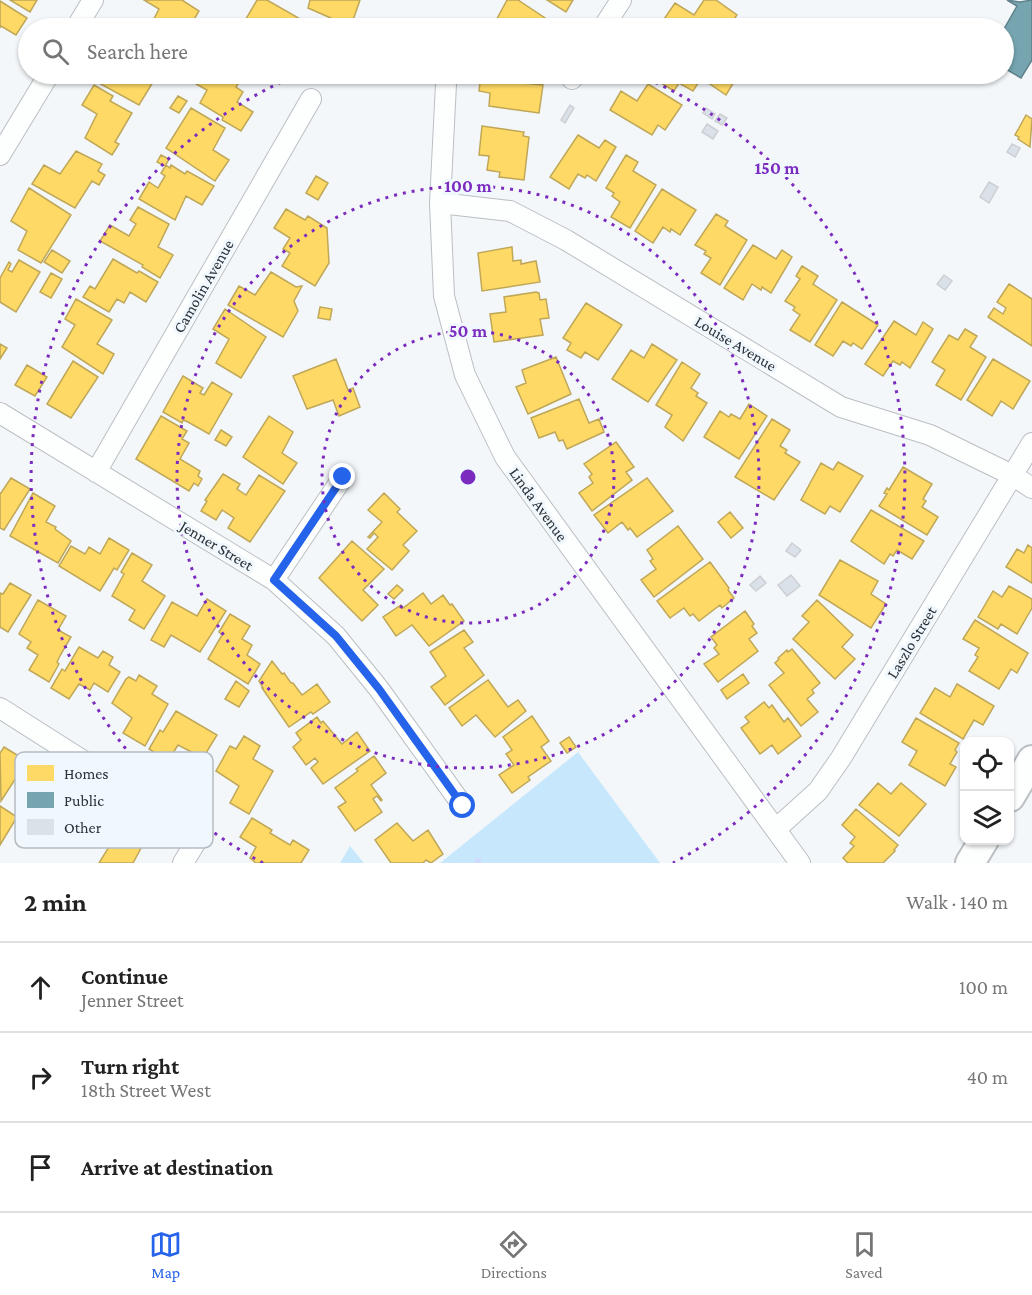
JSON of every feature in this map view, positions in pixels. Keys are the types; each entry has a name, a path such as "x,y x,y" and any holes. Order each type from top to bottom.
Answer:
{"main road":[{"path":"1014,791 1032,760"},
{"path":"970,863 981,845"}],"street":[{"path":"82,18 93,0"},
{"path":"609,18 621,0"},
{"path":"0,155 43,84"},
{"name":"Linda Avenue","path":"446,84 440,203 444,296 465,375 505,457 800,863"},
{"name":"Camolin Avenue","path":"96,472 310,99"},
{"name":"Louise Avenue","path":"440,203 510,210 566,240 841,407 930,435 1032,488"},
{"name":"Jenner Street","path":"0,413 274,580 336,636 379,689 463,806"},
{"name":"Laszlo Street","path":"776,829 818,791 841,758 1032,443"},
{"path":"274,580 343,477"},
{"path":"0,708 69,752"},
{"path":"183,863 192,848"}],"shaded area":[{"path":"578,752 660,863 440,863"},
{"path":"350,846 364,863 340,863"}],"building: Homes":[{"path":"10,0 37,0 30,12"},
{"path":"144,0 182,0 199,11 195,18 154,18 159,9"},
{"path":"257,0 267,0 298,18 246,18"},
{"path":"310,0 360,0 354,18 331,18 308,8"},
{"path":"507,0 518,0 545,18 497,18"},
{"path":"547,0 573,0 566,12"},
{"path":"704,0 716,0 737,15 735,18 665,18 675,3 694,15"},
{"path":"0,1 27,18 18,18 16,35 1,26 0,28"},
{"path":"101,84 152,84 139,105"},
{"path":"196,84 238,84 236,87 243,92 237,102 253,112 241,131 200,103 207,90"},
{"path":"480,84 543,85 539,113 489,106 490,93 479,91"},
{"path":"648,84 682,105 665,130 658,125 652,135 610,110 621,91 637,101"},
{"path":"663,84 678,84 674,91"},
{"path":"681,84 698,84 693,91"},
{"path":"710,84 733,84 726,95"},
{"path":"94,85 113,96 110,101 132,113 115,142 119,144 112,155 85,138 97,114 82,105"},
{"path":"178,96 187,101 179,113 170,108"},
{"path":"191,108 225,128 213,150 229,160 215,181 166,148"},
{"path":"1026,115 1032,119 1030,147 1015,135"},
{"path":"482,126 524,132 523,136 529,137 524,180 499,177 500,172 487,170 489,156 479,155"},
{"path":"578,135 599,148 605,140 616,147 596,181 587,175 585,178 578,174 569,189 550,177"},
{"path":"76,151 102,164 98,171 105,175 99,185 92,181 75,208 32,184 44,165 60,174"},
{"path":"161,155 169,159 165,166 157,162"},
{"path":"626,155 638,162 633,171 656,185 630,228 611,217 620,202 612,196 614,193 606,188"},
{"path":"166,165 170,168 171,165 185,174 187,171 214,186 202,205 186,196 175,220 139,199 149,182 158,188 165,176 161,173"},
{"path":"316,176 328,183 318,200 306,193"},
{"path":"29,188 71,215 41,263 18,250 27,231 11,221"},
{"path":"662,189 696,210 680,235 663,227 653,243 635,231"},
{"path":"138,207 169,224 158,247 173,255 160,278 142,267 143,265 100,241 110,225 129,236 136,224 130,220"},
{"path":"286,209 305,220 308,216 327,228 329,263 315,286 282,266 290,253 283,249 290,238 274,228"},
{"path":"716,214 728,221 725,226 747,240 720,285 701,273 711,258 704,254 706,251 695,245"},
{"path":"753,245 776,259 782,250 792,257 771,293 752,284 743,300 724,288"},
{"path":"512,247 513,261 521,260 521,264 536,261 540,282 482,291 478,253"},
{"path":"52,250 70,261 62,273 44,262"},
{"path":"113,259 158,282 146,302 130,292 124,303 117,299 109,312 83,297 90,286 95,289"},
{"path":"19,260 40,272 16,312 0,302 0,278 9,262 11,264 8,270 12,272"},
{"path":"802,266 818,276 813,284 837,300 810,342 790,330 800,315 793,310 795,307 785,301 800,279 796,276"},
{"path":"271,272 296,287 302,286 294,301 298,311 283,337 228,305 239,286 255,295"},
{"path":"51,273 62,279 51,298 40,292"},
{"path":"1009,284 1032,299 1032,346 988,317 994,308 1003,314 1006,308 997,302"},
{"path":"539,293 540,300 546,299 549,318 540,319 543,335 494,342 490,314 506,312 504,297"},
{"path":"76,299 112,320 97,344 114,354 103,374 62,347 75,325 65,319"},
{"path":"842,302 878,325 862,349 853,343 851,346 843,341 833,356 815,345"},
{"path":"586,303 622,325 598,360 585,352 581,358 567,350 571,343 563,338"},
{"path":"320,307 332,309 330,320 318,318"},
{"path":"225,309 266,337 241,378 216,363 229,339 213,329"},
{"path":"894,321 916,335 923,322 933,329 910,368 902,362 900,365 893,361 883,376 865,364"},
{"path":"965,329 977,336 970,347 986,357 961,400 936,385 945,370 932,362 949,335 958,340"},
{"path":"0,344 7,348 0,359"},
{"path":"652,344 677,360 648,402 612,379 631,350 644,358"},
{"path":"556,357 571,394 528,414 516,387 526,383 522,370"},
{"path":"336,359 348,390 353,388 360,407 339,416 333,400 307,409 293,376"},
{"path":"993,359 1030,381 1013,409 1001,401 992,416 967,400"},
{"path":"73,361 98,377 71,418 47,404"},
{"path":"682,362 700,374 691,388 698,393 696,396 707,403 683,441 665,427 672,415 656,405"},
{"path":"27,365 47,377 35,396 15,385"},
{"path":"183,376 203,388 200,393 204,395 212,382 232,394 209,434 163,412"},
{"path":"579,399 589,423 599,419 604,432 567,449 563,440 559,441 555,432 539,438 531,418"},
{"path":"749,404 767,416 739,459 704,437 720,411 729,417 731,414 740,419"},
{"path":"161,416 187,431 182,439 189,443 180,459 200,471 198,476 202,479 198,486 194,483 189,491 136,459"},
{"path":"269,416 293,432 282,453 297,463 283,484 243,457"},
{"path":"772,419 790,430 780,446 787,450 785,453 800,462 774,500 735,477"},
{"path":"221,430 232,437 226,446 215,440"},
{"path":"616,442 634,467 626,472 632,480 592,511 579,493 593,483 589,477 592,474 584,464"},
{"path":"838,462 863,476 840,512 830,506 825,514 801,500 821,463 833,470"},
{"path":"903,467 932,484 923,499 926,501 922,507 938,517 927,535 879,506 887,494 884,493 887,488 889,490"},
{"path":"223,474 240,484 237,489 246,495 259,475 285,491 250,542 228,528 234,518 222,510 216,520 201,511 207,501 205,500"},
{"path":"11,478 30,489 4,530 0,528 0,493"},
{"path":"647,478 673,511 637,537 622,522 608,533 594,515"},
{"path":"33,493 55,506 46,522 56,527 55,529 71,541 58,563 10,536"},
{"path":"384,493 400,509 397,512 417,531 403,545 409,551 392,570 367,549 378,537 374,533 370,538 368,537 382,522 368,510"},
{"path":"871,510 924,541 912,559 897,550 893,556 890,554 884,564 851,541"},
{"path":"730,512 743,528 731,538 718,522"},
{"path":"678,526 703,559 654,597 641,580 656,569 650,561 653,559 647,550"},
{"path":"109,538 129,550 117,570 114,568 100,591 59,566 71,546 85,554 89,547 100,554"},
{"path":"352,541 384,569 363,590 378,605 362,621 319,578"},
{"path":"1028,545 1032,548 1032,583 1006,567 1017,549 1024,553"},
{"path":"132,553 152,565 142,581 165,596 144,629 129,620 135,610 112,596 124,574 121,572"},
{"path":"840,560 878,581 871,594 886,604 871,628 819,595"},
{"path":"710,562 734,598 722,608 720,605 699,621 693,614 690,616 684,608 670,618 657,601"},
{"path":"10,583 31,595 8,632 0,627 0,593 3,594"},
{"path":"397,585 403,590 394,599 388,594"},
{"path":"1009,586 1032,599 1032,608 1017,634 1001,624 998,629 978,617 993,591 1002,597"},
{"path":"423,593 431,604 443,595 464,621 429,646 412,625 396,636 383,617 401,605 403,608"},
{"path":"207,599 226,611 200,652 171,635 164,647 151,640 172,602 197,616"},
{"path":"38,600 66,616 58,630 71,637 49,682 29,670 38,655 27,648 31,642 19,634"},
{"path":"817,600 853,635 842,647 855,659 835,679 793,639 809,622 802,616"},
{"path":"745,611 757,633 749,639 758,651 718,682 704,664 719,654 714,648 717,645 711,637"},
{"path":"230,614 250,626 242,639 252,645 247,655 260,664 248,684 208,659 222,635 219,632"},
{"path":"975,620 1028,653 1017,673 1011,669 999,689 969,671 978,657 975,655 979,648 963,639"},
{"path":"464,630 473,642 464,648 484,675 445,705 431,687 446,676 430,652"},
{"path":"79,647 98,658 103,651 113,657 109,665 120,672 108,692 94,683 90,690 79,684 69,699 51,688 62,669 65,671"},
{"path":"792,649 820,683 807,699 818,712 801,726 769,685 784,673 775,663 778,658 787,650 788,652"},
{"path":"272,661 302,695 317,684 330,702 289,727 259,681"},
{"path":"743,674 749,683 727,699 721,690"},
{"path":"139,675 157,686 152,694 168,704 145,746 123,733 132,718 112,703 126,679 129,677 136,681"},
{"path":"488,680 508,707 518,700 526,711 495,737 476,715 462,726 449,708"},
{"path":"236,681 249,691 239,707 225,699"},
{"path":"957,684 994,706 983,725 974,720 964,737 960,737 920,713 935,688 950,697"},
{"path":"764,702 769,708 772,705 784,722 788,718 801,736 778,754 772,745 760,754 741,728 749,722 745,717"},
{"path":"176,711 217,735 207,752 191,752 178,745 174,752 154,752 149,749 160,730 163,732"},
{"path":"532,716 549,741 541,747 551,761 528,777 530,780 512,793 499,775 514,765 506,754 512,750 503,737"},
{"path":"317,717 342,744 357,732 370,751 323,784 311,768 318,762 315,758 306,765 293,747 301,740 296,733"},
{"path":"916,718 959,743 950,764 956,767 945,786 909,765 917,751 902,742"},
{"path":"244,736 260,746 253,759 273,771 249,814 230,803 239,786 216,771 230,746 236,749"},
{"path":"569,737 576,747 567,753 560,743"},
{"path":"4,747 15,754 15,779 1,801 0,753"},
{"path":"374,756 386,773 371,785 382,800 377,796 373,799 382,812 355,831 338,807 346,802 335,788"},
{"path":"878,783 891,794 901,783 926,804 899,836 859,805"},
{"path":"0,806 15,816 15,820 0,845"},
{"path":"856,809 898,845 883,863 848,863 843,858 854,846 850,843 855,837 842,825"},
{"path":"252,818 272,830 270,833 290,845 293,840 309,850 301,863 256,863 250,858 256,847 240,837"},
{"path":"397,823 413,841 428,830 443,854 431,863 426,860 423,863 391,863 375,840"},
{"path":"108,848 141,848 133,863 99,863"}],"building: Public":[{"path":"1007,0 1020,2 1032,0 1032,60 1021,78 1014,74 1014,18 1010,18 1017,6"}],"building: Other":[{"path":"570,105 574,108 565,123 561,120"},
{"path":"706,108 715,114 712,119 703,113"},
{"path":"720,114 727,118 722,125 715,121"},
{"path":"707,124 718,131 713,139 702,132"},
{"path":"1012,144 1020,148 1015,157 1007,152"},
{"path":"989,182 998,187 989,203 980,197"},
{"path":"944,275 952,281 945,290 937,284"},
{"path":"792,543 801,550 795,557 786,551"},
{"path":"791,575 800,586 787,596 778,585"},
{"path":"760,576 766,583 756,591 750,585"}],"route":[{"path":"343,477 274,580 336,636 379,689 463,806"}]}
